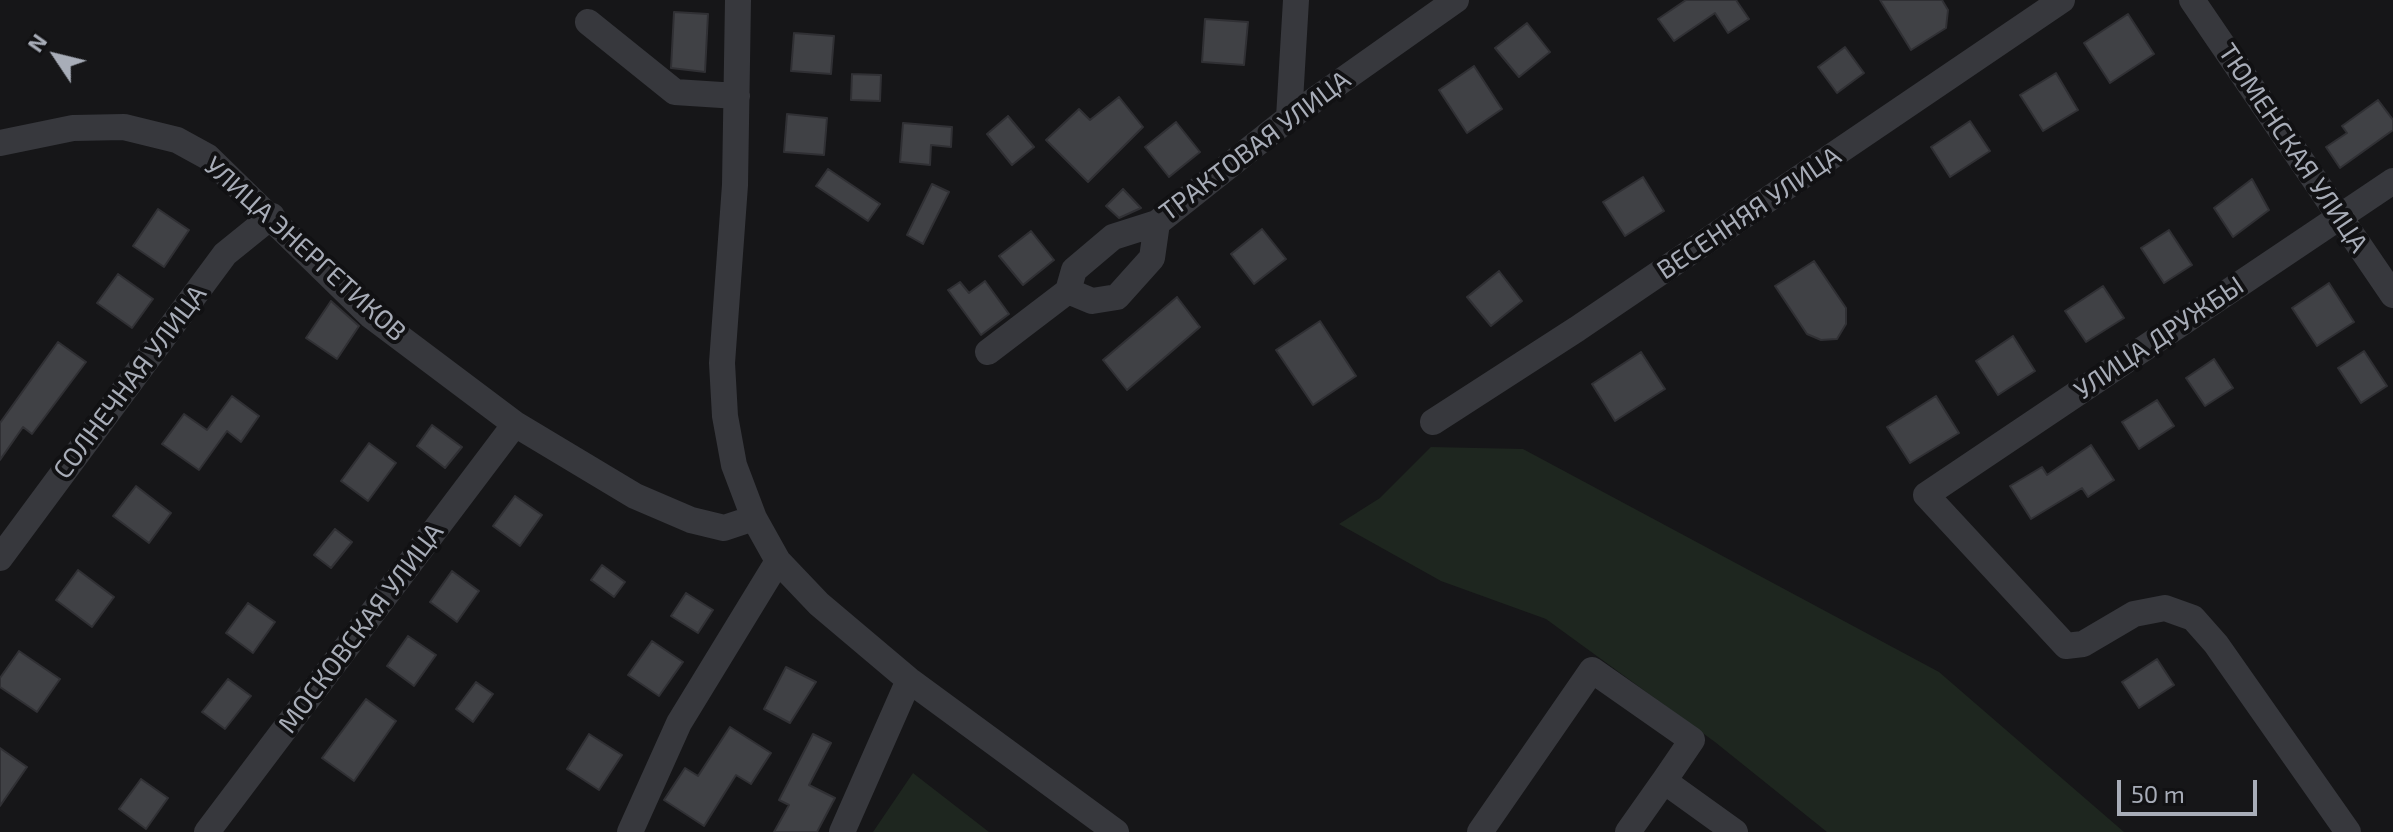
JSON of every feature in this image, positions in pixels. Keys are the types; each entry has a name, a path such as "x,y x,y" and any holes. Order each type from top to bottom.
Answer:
{"street":[{"path":"738,0 735,185 722,363 725,416 734,465 754,518 778,561 819,604 909,680 1116,832"},
{"path":"1289,118 1296,0"},
{"name":"ТРАКТОВАЯ УЛИЦА","path":"988,352 1068,291 1074,270 1113,237 1157,223 1289,118 1456,0"},
{"name":"ВЕСЕННЯЯ УЛИЦА","path":"1433,422 1577,329 2062,0"},
{"name":"ТЮМЕНСКАЯ УЛИЦА","path":"2192,0 2393,295"},
{"path":"588,22 675,92 737,96"},
{"name":"УЛИЦА ЭНЕРГЕТИКОВ","path":"0,143 73,128 124,127 177,140 208,157 272,216 370,315 515,424 635,496 691,520 724,528 754,518"},
{"name":"УЛИЦА ДРУЖБЫ","path":"2348,832 2216,644 2193,618 2165,608 2134,614 2083,644 2066,646 1926,495 2393,181"},
{"name":"СОЛНЕЧНАЯ УЛИЦА","path":"0,558 225,254 272,216"},
{"path":"1068,291 1092,301 1117,297 1152,258 1157,223"},
{"name":"МОСКОВСКАЯ УЛИЦА","path":"207,832 515,424"},
{"path":"630,832 679,723 778,561"},
{"path":"1480,832 1585,685 1592,670 1692,740 1628,832"},
{"path":"842,832 909,680"},
{"path":"1664,781 1735,832"}],"shaded area":[{"path":"1431,447 1523,449 1939,672 2124,832 1827,832 1715,742 1546,619 1441,581 1339,524 1380,498"},
{"path":"913,773 989,832 873,832"}],"building":[{"path":"1686,0 1736,0 1749,19 1728,33 1715,13 1674,41 1658,19"},
{"path":"1880,0 1942,0 1948,10 1946,28 1911,50"},
{"path":"674,12 708,14 705,72 671,68"},
{"path":"2128,14 2154,54 2110,83 2084,43"},
{"path":"1205,19 1248,22 1244,65 1202,62"},
{"path":"1527,23 1550,52 1519,77 1495,48"},
{"path":"794,33 834,36 831,74 791,71"},
{"path":"1845,47 1864,73 1837,93 1818,67"},
{"path":"1474,66 1502,109 1467,133 1439,90"},
{"path":"2056,73 2078,110 2043,131 2020,95"},
{"path":"852,74 881,75 880,101 851,100"},
{"path":"1119,97 1143,127 1088,182 1046,140 1079,109 1090,120"},
{"path":"2378,100 2393,120 2393,130 2340,168 2326,147 2347,133 2342,126"},
{"path":"787,114 827,118 824,155 784,152"},
{"path":"1008,116 1034,147 1012,165 987,134"},
{"path":"1970,121 1990,151 1950,177 1931,147"},
{"path":"1176,122 1200,152 1169,177 1145,147"},
{"path":"903,123 952,127 951,147 931,145 930,165 900,162"},
{"path":"828,169 880,204 868,221 816,186"},
{"path":"1643,177 1664,211 1625,236 1603,202"},
{"path":"2252,179 2269,210 2233,237 2214,208"},
{"path":"932,184 949,192 923,244 907,235"},
{"path":"1123,189 1141,208 1119,218 1106,206"},
{"path":"158,209 189,230 164,267 133,246"},
{"path":"1262,229 1286,259 1254,284 1231,254"},
{"path":"2169,230 2192,265 2164,283 2141,248"},
{"path":"1031,231 1054,260 1023,285 999,256"},
{"path":"1814,261 1846,308 1846,324 1837,339 1821,340 1807,334 1775,286"},
{"path":"1499,271 1522,301 1491,326 1467,297"},
{"path":"118,274 153,299 132,328 97,303"},
{"path":"985,281 1009,314 981,335 948,290 960,282 969,293"},
{"path":"2329,283 2354,322 2317,346 2292,308"},
{"path":"2103,286 2124,318 2086,342 2065,311"},
{"path":"1177,297 1200,327 1127,390 1103,360"},
{"path":"331,301 359,326 337,359 306,338"},
{"path":"1320,321 1356,376 1313,405 1276,350"},
{"path":"2013,336 2035,371 1998,395 1976,361"},
{"path":"58,342 86,362 32,434 23,427 0,460 0,423"},
{"path":"2364,351 2387,386 2361,403 2338,368"},
{"path":"1641,352 1665,389 1615,421 1592,384"},
{"path":"2214,359 2233,388 2205,406 2186,378"},
{"path":"232,396 259,416 241,442 227,431 199,470 162,444 184,414 207,430"},
{"path":"1936,396 1959,433 1910,463 1887,427"},
{"path":"2157,400 2174,426 2139,449 2122,422"},
{"path":"432,425 462,447 445,468 417,446"},
{"path":"369,443 396,463 368,501 341,481"},
{"path":"2091,445 2114,480 2088,497 2082,488 2031,519 2010,486 2042,467 2047,475"},
{"path":"136,486 171,513 149,543 113,516"},
{"path":"515,496 542,515 520,546 493,526"},
{"path":"335,529 352,542 331,568 314,555"},
{"path":"602,565 625,582 614,597 591,580"},
{"path":"78,570 114,597 92,627 56,600"},
{"path":"452,571 479,591 457,622 430,602"},
{"path":"686,593 713,610 698,633 671,616"},
{"path":"248,603 275,622 253,653 226,633"},
{"path":"408,636 436,655 414,686 387,666"},
{"path":"652,641 683,662 659,696 628,675"},
{"path":"19,651 60,679 37,712 0,687 0,678"},
{"path":"2157,659 2174,685 2139,708 2122,682"},
{"path":"786,667 816,682 790,723 764,709"},
{"path":"228,679 251,696 225,729 202,712"},
{"path":"476,682 493,694 473,722 456,709"},
{"path":"366,699 396,721 354,781 322,758"},
{"path":"730,727 771,753 751,784 736,775 704,826 664,800 685,768 698,776"},
{"path":"589,734 622,755 599,790 567,769"},
{"path":"813,734 831,743 809,785 835,798 817,832 774,832 789,805 779,800"},
{"path":"0,748 27,767 0,806"},
{"path":"141,779 168,798 146,829 119,809"}]}
